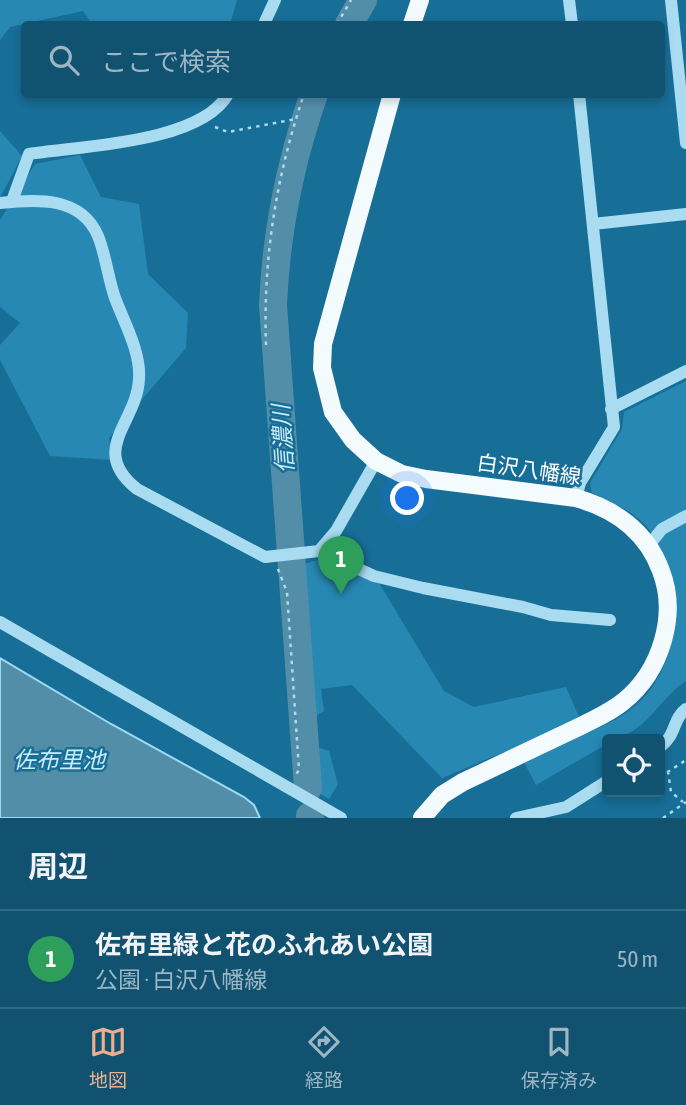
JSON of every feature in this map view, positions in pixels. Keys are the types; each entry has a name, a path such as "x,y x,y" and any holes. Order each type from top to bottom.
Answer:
{"main road":[{"path":"413,21 420,0"},
{"name":"白沢八幡線","path":"391,98 323,344 321,368 333,412 354,440 376,461 402,474 576,498 620,517 649,545 664,580 667,619 660,649 637,689 598,718 463,782 442,795 422,818"}],"street":[{"path":"265,21 275,0"},
{"path":"569,0 572,21"},
{"path":"671,0 686,143"},
{"path":"226,98 208,118 151,136 29,154 6,202 48,200 69,207 87,219 97,234 114,295 137,358 139,379 135,398 115,442 116,464 124,478 265,557 319,551 374,576 423,588 551,615 610,621"},
{"path":"576,498 580,483 614,427 579,98"},
{"path":"593,224 686,214"},
{"path":"611,409 686,371"},
{"path":"319,551 336,531 376,461"},
{"path":"649,545 662,528 686,516"},
{"path":"0,622 341,818"},
{"path":"665,743 671,739 681,712 686,709"},
{"path":"671,739 686,741"},
{"path":"516,818 566,807 602,784"}],"path":[{"path":"339,21 351,0"},
{"path":"266,345 264,299 268,242 284,156 303,98"},
{"path":"208,118 216,128 228,132 296,119"},
{"path":"278,556 287,592 299,770 289,788"},
{"path":"665,773 686,760"},
{"path":"663,818 685,802 671,792 668,771"}],"shaded area":[{"path":"0,0 237,0 231,21 90,21 83,11 37,21 21,21 21,25 10,27 0,40"},
{"path":"0,131 22,156 0,198"},
{"path":"80,155 101,197 139,204 148,274 188,313 186,348 109,438 113,460 50,456 0,360 0,345 20,323 0,307 0,220 35,164"},
{"path":"686,381 686,681 631,732 602,734 602,747 536,785 516,747 442,778 352,685 321,689 324,711 305,723 308,744 329,751 338,784 329,799 301,783 295,670 297,566 321,559 379,583 444,691 474,707 566,687 586,733 617,719 634,707 651,689 663,668 671,644 674,620 669,570 660,547 647,527 629,512 592,493 590,483 622,429 624,412"}],"water":[{"name":"佐布里池","path":"0,658 111,724 244,797 254,805 260,818 0,818"}],"waterway":[{"name":"信濃川","path":"351,21 363,0"},
{"name":"信濃川","path":"308,788 273,305 277,251 286,198 313,98"}],"place":[{"name":"佐布里緑と花のふれあい公園","path":"341,594"}]}
